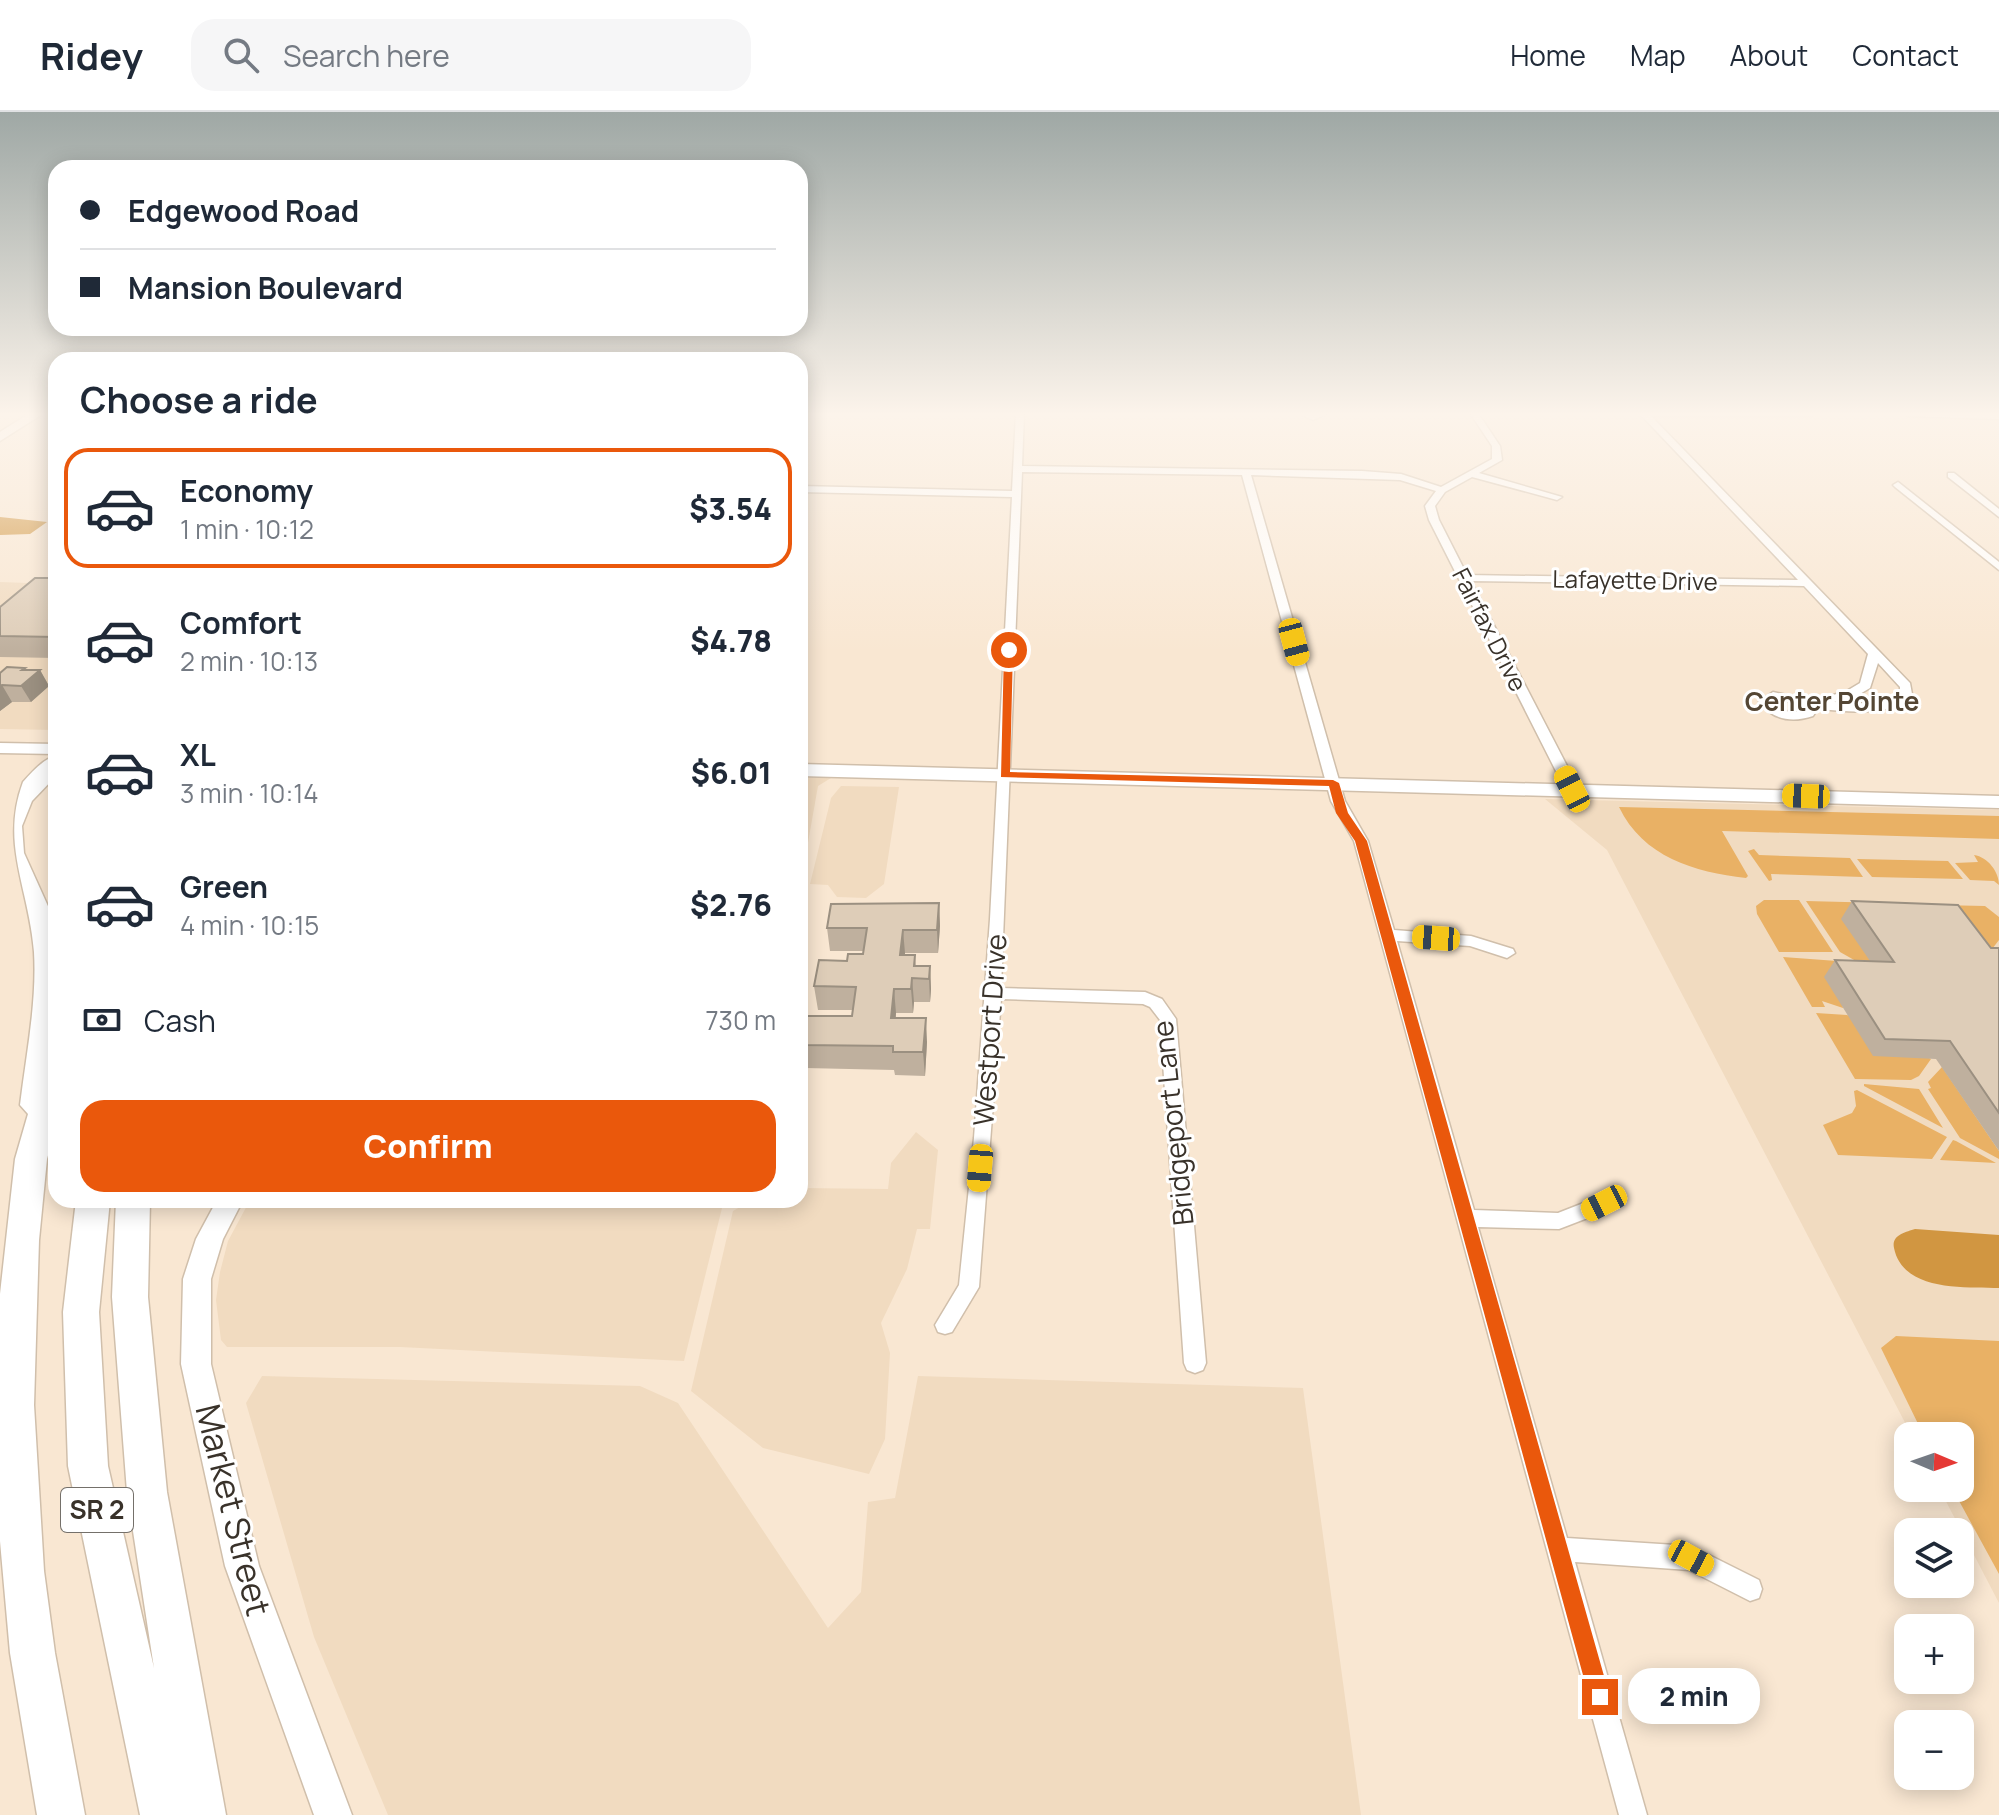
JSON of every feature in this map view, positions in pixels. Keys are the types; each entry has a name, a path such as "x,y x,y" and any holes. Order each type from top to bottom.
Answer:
{"highway":[{"path":"32,1155 48,969 44,929 9,841 10,822 19,803 48,772"},
{"name":"SR 2","path":"48,1103 32,1155 18,1235 11,1316 12,1455 24,1588 42,1721 61,1815"},
{"name":"SR 2","path":"92,1208 81,1312 88,1466 164,1815"},
{"path":"133,1208 130,1297 147,1492 202,1815"}],"main road":[{"path":"0,748 48,749"},
{"path":"808,770 1999,802"},
{"name":"Market Street","path":"226,1208 210,1239 197,1279 196,1364 242,1566 333,1815"}],"street":[{"path":"949,492 1014,494"},
{"path":"1251,492 1342,813 1361,841 1633,1815"},
{"name":"Fairfax Drive","path":"1440,492 1430,506 1434,520 1572,789"},
{"path":"1540,492 1557,497"},
{"path":"1720,492 1906,686 1906,694 1881,708 1807,705 1860,690 1869,678 1874,654"},
{"path":"1907,492 1999,567"},
{"path":"1973,492 1999,514"},
{"name":"Westport Drive","path":"945,1325 969,1287 992,993 1014,494"},
{"name":"Lafayette Drive","path":"1463,578 1807,583"},
{"path":"1387,935 1471,941 1507,953"},
{"name":"Bridgeport Lane","path":"992,993 1145,998 1163,1010 1168,1019 1195,1363"},
{"path":"1465,1218 1559,1221 1604,1203"},
{"path":"1558,1549 1691,1558 1750,1589"}],"shaded area":[{"path":"0,517 47,522 30,534 0,535"},
{"path":"0,582 48,584 48,730 0,729"},
{"path":"808,778 831,778 818,786 808,843"},
{"path":"841,786 899,787 884,884 866,898 837,897 828,885 810,884 831,798"},
{"path":"1545,799 1999,810 1999,1603 1974,1555 1974,1518 1955,1518 1946,1502 1974,1502 1974,1422 1905,1422 1607,850"},
{"path":"1619,807 1999,816 1999,839 1722,831 1748,876 1746,878 1708,871 1672,859 1642,838"},
{"path":"1754,849 1759,855 1850,858 1863,877 1771,874 1772,880 1769,881 1748,851"},
{"path":"1974,855 1992,866 1999,885 1994,881 1970,880 1955,863 1978,862"},
{"path":"1857,859 1948,861 1963,879 1872,877"},
{"path":"1764,900 1799,900 1833,952 1779,952 1757,914 1756,906"},
{"path":"1806,901 1884,903 1877,973 1840,952"},
{"path":"1893,904 1985,906 1999,917 1999,940 1979,966"},
{"path":"1783,957 1837,961 1843,1008 1822,1001 1825,1007 1812,1007"},
{"path":"1816,1013 1847,1015 1931,1059 1919,1076 1911,1080 1855,1079"},
{"path":"1942,1067 1999,1151 1999,1159 1960,1138 1928,1089 1931,1088 1928,1082"},
{"path":"1864,1086 1919,1089 1943,1128"},
{"path":"1854,1091 1947,1137 1932,1159 1838,1155 1823,1125 1852,1113 1856,1106"},
{"path":"916,1132 938,1150 930,1229 917,1229 907,1269 881,1323 890,1353 885,1439 869,1474 763,1448 691,1391 733,1211 738,1208 808,1208 808,1188 888,1189 891,1163"},
{"path":"1953,1140 1956,1141 1996,1163 1940,1160"},
{"path":"246,1208 722,1208 684,1361 400,1347 227,1347 221,1340 216,1300 228,1241"},
{"path":"1915,1229 1999,1235 1999,1288 1953,1287 1922,1280 1909,1273 1900,1262 1894,1244 1900,1235"},
{"path":"1896,1336 1999,1341 1999,1574 1974,1528 1974,1518 1968,1518 1960,1502 1974,1502 1974,1422 1917,1422 1881,1348"},
{"path":"262,1376 640,1386 678,1403 828,1628 861,1592 868,1502 895,1498 918,1376 1303,1388 1361,1815 388,1815 314,1637 246,1403"}],"building":[{"path":"35,578 48,578 48,637 0,636 0,607"},
{"path":"7,667 40,670 21,686 0,687 0,673"},
{"path":"1852,901 1958,905 1991,948 1999,948 1999,1113 1950,1041 1885,1039 1835,960 1894,962"},
{"path":"939,903 937,930 903,930 900,955 915,955 914,966 930,966 929,979 912,978 911,989 894,989 891,1018 926,1018 923,1052 893,1052 893,1046 808,1045 808,1016 852,1016 856,987 814,986 819,960 847,961 848,954 863,954 867,928 827,928 831,904"}],"district":[{"name":"Center Pointe","path":"1832,702"}],"route":[{"path":"1009,650 1004,775 1333,783 1342,813 1361,841 1600,1697"}]}
